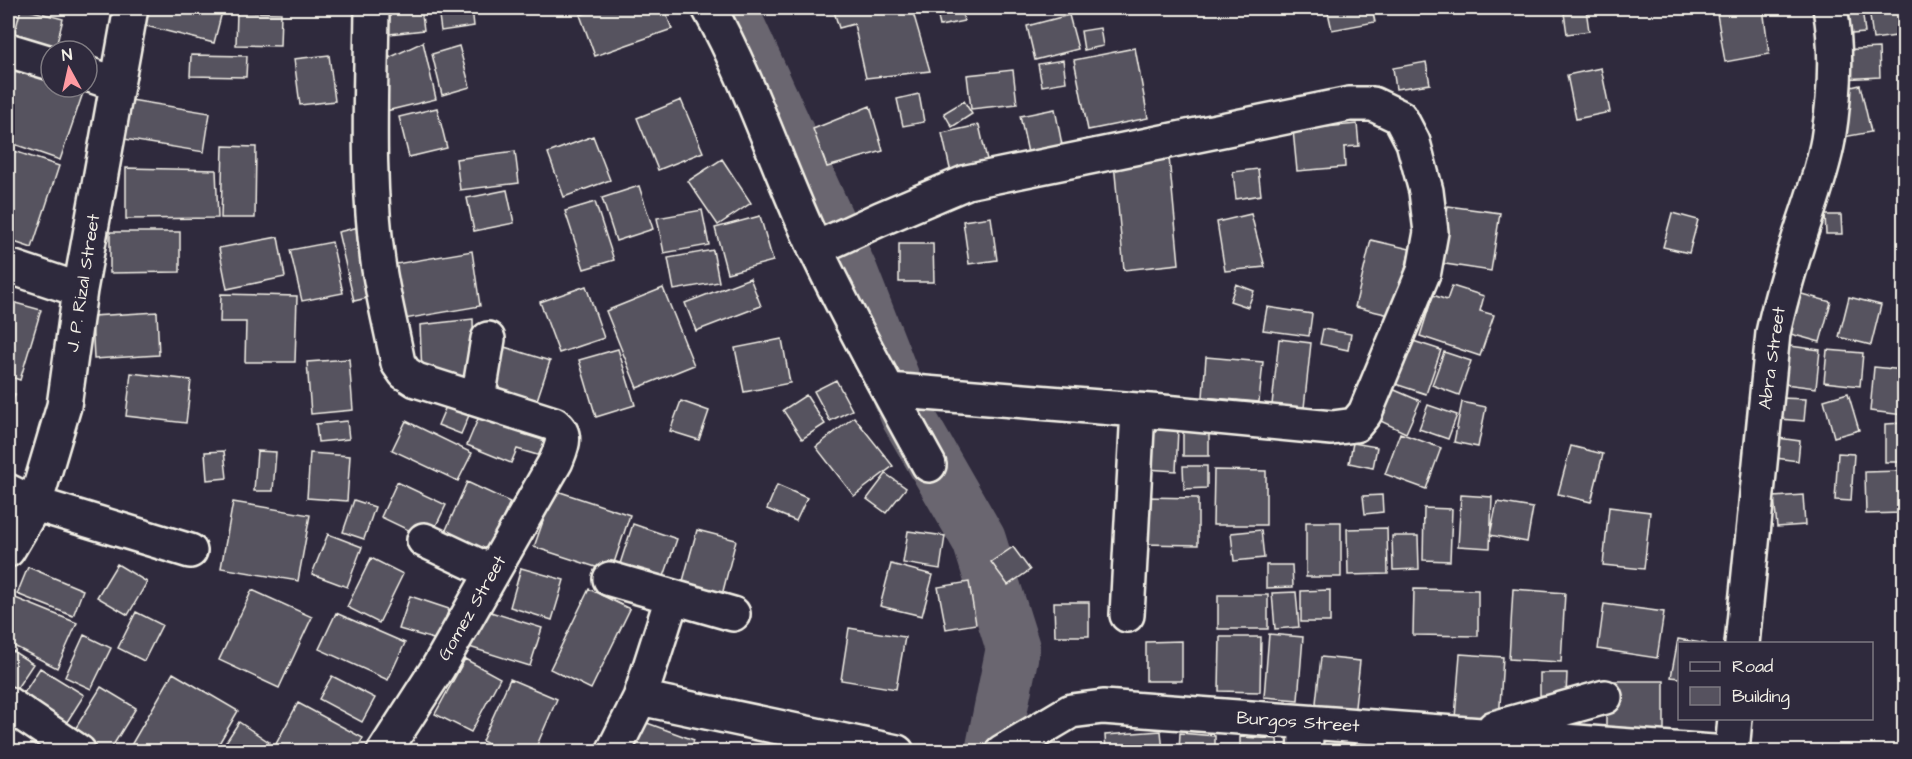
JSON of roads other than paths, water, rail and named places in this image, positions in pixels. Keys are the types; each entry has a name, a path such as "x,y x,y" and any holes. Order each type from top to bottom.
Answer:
{"street":[{"name":"J. P. Rizal Street","path":"8,550 21,498 64,406 80,290 102,79 131,8"},
{"path":"372,8 370,140 373,201 379,268 398,363 405,373 416,380 478,399 488,339"},
{"path":"709,8 728,42 888,390 929,465"},
{"name":"Abra Street","path":"1742,642 1773,333 1782,290 1828,141 1835,58 1834,29 1830,8"},
{"path":"8,50 39,59"},
{"path":"822,246 966,182 1338,106 1373,104 1400,117 1413,142 1426,191 1431,232 1424,271 1365,413 1355,425 1332,428 888,390"},
{"path":"8,266 80,290"},
{"name":"Gomez Street","path":"384,752 438,668 556,461 564,440 561,429 554,424 478,399"},
{"path":"1126,615 1138,410"},
{"path":"21,498 190,551"},
{"path":"424,540 492,572"},
{"path":"610,579 733,614"},
{"path":"613,752 640,698 672,598"},
{"path":"1469,734 1605,697"},
{"path":"640,698 897,752"},
{"path":"8,704 79,752"},
{"name":"Burgos Street","path":"1002,752 1071,711 1103,707 1306,737 1469,734 1713,752"},
{"path":"1732,752 1735,720"}],"waterway":[{"path":"730,8 852,275 907,415 979,540 1013,648 992,752"}]}
